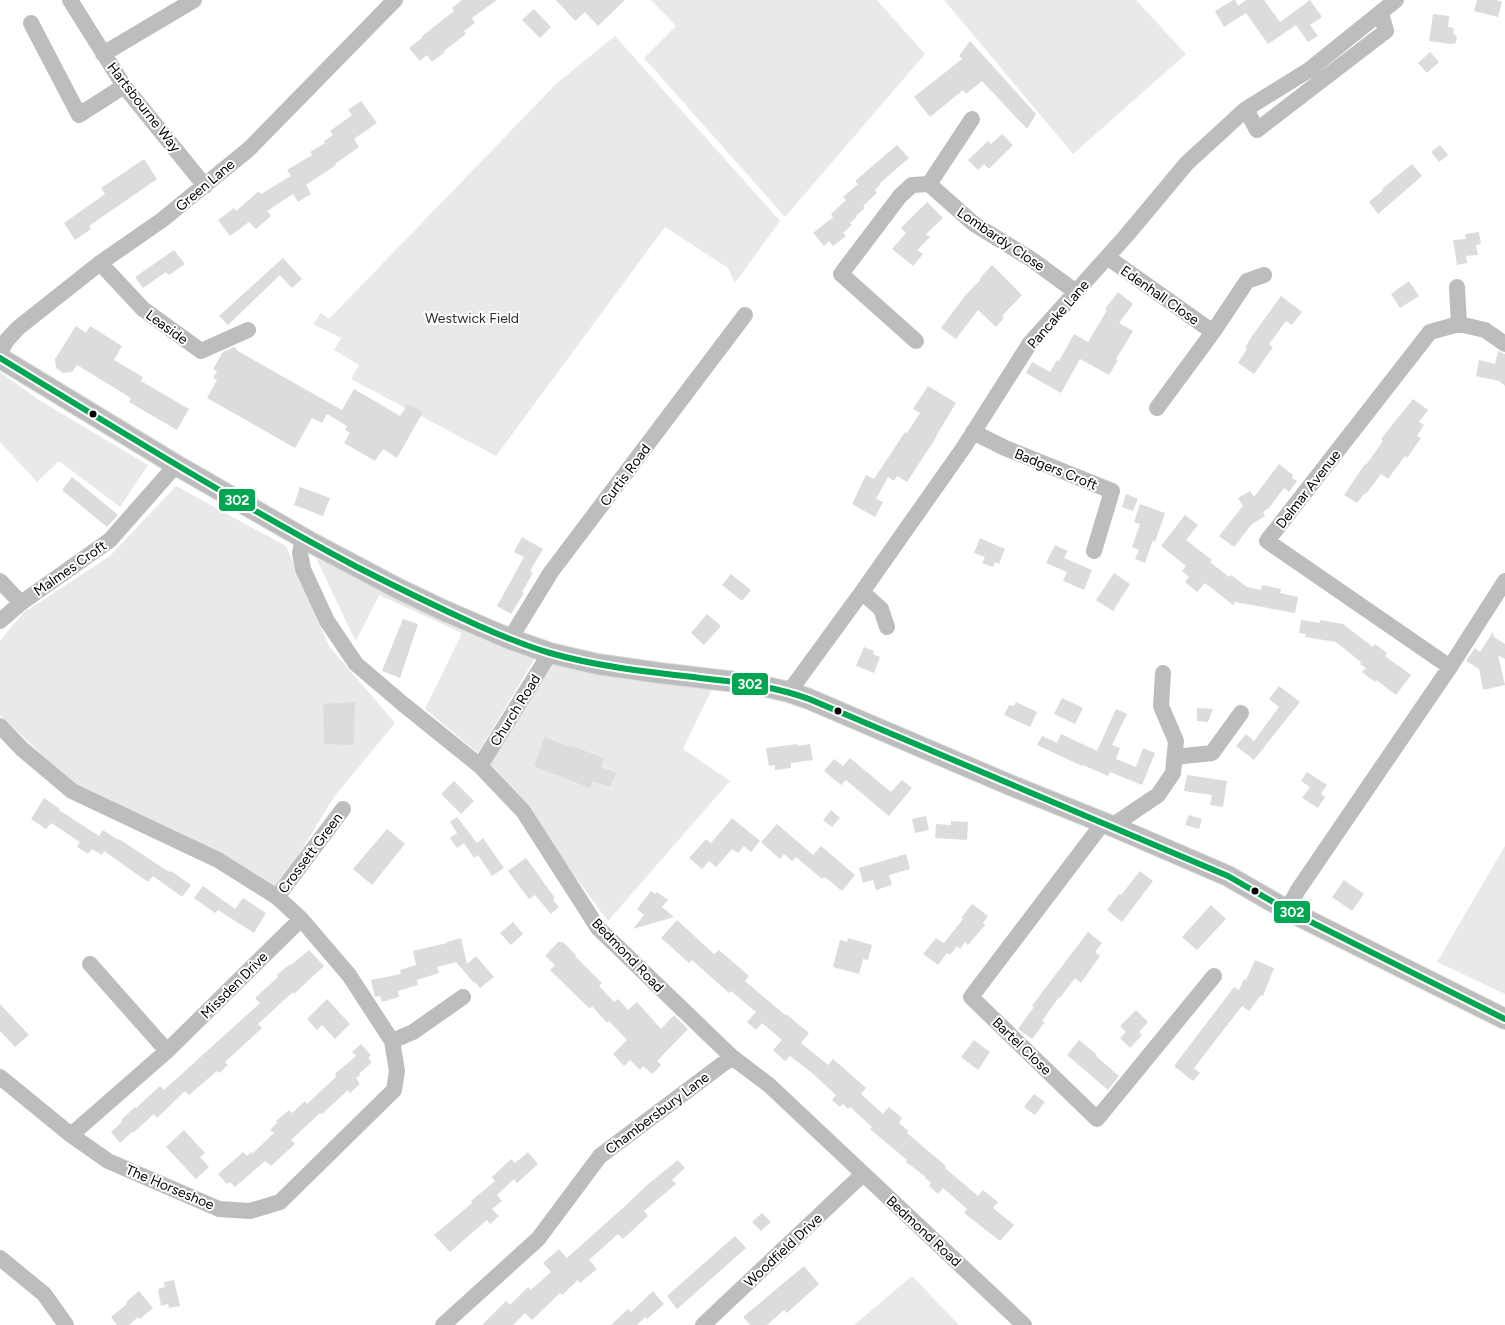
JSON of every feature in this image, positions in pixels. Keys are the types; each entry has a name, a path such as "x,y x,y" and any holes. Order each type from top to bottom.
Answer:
{"main road":[{"path":"0,358 176,465 303,538 443,610 510,639 550,653 597,664 753,684 790,692 1228,876 1287,910 1505,1018"}],"street":[{"name":"Hartsbourne Way","path":"70,0 124,86 206,186"},
{"path":"103,54 194,0"},
{"name":"Green Lane","path":"0,352 7,340 18,328 100,263 162,220 206,186 257,141 395,0"},
{"path":"1246,109 1258,130 1314,77 1386,31 1381,13 1396,0"},
{"path":"30,23 79,115 124,86"},
{"name":"Pancake Lane","path":"790,692 973,432 1030,344 1187,163 1246,109 1314,77"},
{"path":"916,341 841,274 900,196 912,186 929,184 972,119"},
{"name":"Lombardy Close","path":"929,184 974,224 1031,259 1076,292"},
{"name":"Edenhall Close","path":"1107,257 1213,332"},
{"name":"Leaside","path":"100,263 143,309 200,351 248,330"},
{"name":"Edenhall Close","path":"1157,408 1213,332 1247,281 1264,275"},
{"path":"1457,288 1458,324"},
{"name":"Curtis Road","path":"510,639 552,572 745,315"},
{"name":"Delmar Avenue","path":"1450,667 1267,541 1430,332 1458,324 1485,330 1505,344"},
{"name":"Badgers Croft","path":"973,432 1005,448 1112,492 1094,551"},
{"name":"Malmes Croft","path":"0,621 20,603 110,540 176,465"},
{"name":"Bedmond Road","path":"303,538 300,553 303,569 328,621 356,664 480,766 523,811 598,928 732,1058 768,1085 1024,1325"},
{"path":"0,580 20,603"},
{"path":"1287,910 1298,890 1450,667 1505,580"},
{"path":"862,592 881,609 887,627"},
{"name":"Church Road","path":"480,766 550,653"},
{"path":"1107,824 1158,795 1173,773 1176,741 1161,706 1163,673"},
{"path":"1175,757 1212,753 1241,713"},
{"name":"The Horseshoe","path":"0,726 22,749 72,791 218,860 277,897 301,918 349,974 392,1041 397,1071 394,1090 280,1202 250,1211 219,1208 108,1161 71,1135 0,1077"},
{"name":"Crossett Green","path":"277,897 343,809"},
{"name":"Bartel Close","path":"1107,824 971,997 1097,1119 1214,976"},
{"name":"Missden Drive","path":"71,1135 167,1052 301,918"},
{"path":"90,964 167,1052"},
{"path":"392,1041 413,1032 463,997"},
{"name":"Chambersbury Lane","path":"443,1325 538,1239 600,1156 732,1058"},
{"name":"Woodfield Drive","path":"703,1325 863,1174"},
{"path":"0,1258 44,1294 66,1325"}],"green space":[{"path":"651,0 877,0 925,54 785,217 644,58 676,26"},
{"path":"944,0 1136,0 1186,54 1073,154"},
{"name":"Westwick Field","path":"615,36 780,221 735,283 728,268 665,227 496,456 351,379 359,365 334,350 341,338 313,324 321,313 329,319 557,83"},
{"path":"0,372 39,400 148,465 120,507 59,461 37,482 0,442"},
{"path":"176,486 286,546 329,646 395,723 334,797 277,890 74,785 0,715 0,641 23,613 110,556"},
{"path":"316,558 410,603 535,658 478,753 425,709 462,633 379,595 355,640"},
{"path":"550,660 712,689 683,749 730,781 608,921 526,810 485,765"},
{"path":"1505,846 1505,994 1437,962"},
{"path":"912,1276 959,1325 854,1325"}],"building":[{"path":"462,0 497,0 472,18 475,23 464,31 466,34 445,52 432,62 427,55 420,61 409,48 454,11 452,8"},
{"path":"556,0 625,0 598,26 585,12 575,21"},
{"path":"1235,0 1238,6 1246,0 1264,0 1280,22 1310,0 1322,17 1310,25 1318,36 1308,42 1296,25 1268,44 1246,13 1224,27 1215,11"},
{"path":"1477,0 1496,0 1502,2 1498,17 1474,11"},
{"path":"534,9 551,27 540,38 522,20"},
{"path":"1433,14 1449,16 1448,27 1454,28 1453,33 1457,37 1456,43 1429,41"},
{"path":"970,41 1036,114 1027,129 982,81 966,94 963,90 930,117 914,97 962,59 959,56"},
{"path":"1430,52 1439,62 1427,73 1418,63"},
{"path":"361,101 377,123 354,139 359,147 306,185 311,194 298,202 293,194 267,211 271,216 256,229 249,222 230,236 218,220 234,208 236,211 259,191 261,194 291,176 287,170 312,155 310,152 325,143 324,141 333,135 330,131 352,115 348,110"},
{"path":"1002,134 1013,145 989,169 984,164 978,170 968,160 988,141 991,144"},
{"path":"897,145 909,158 880,183 875,190 877,193 863,206 865,208 843,233 846,236 833,246 829,241 824,246 813,233 833,217 831,214 846,200 843,197 858,184 855,181"},
{"path":"1440,145 1448,155 1439,162 1431,152"},
{"path":"144,159 157,179 89,226 91,229 75,240 64,223 105,194 101,188"},
{"path":"1412,164 1422,176 1378,214 1369,202"},
{"path":"927,202 943,218 926,234 930,237 917,250 923,254 913,266 892,249 906,233 901,228"},
{"path":"1479,232 1481,244 1476,245 1478,255 1466,256 1467,263 1457,265 1453,240 1466,239 1465,234"},
{"path":"174,250 185,264 169,275 166,272 143,288 135,277"},
{"path":"283,258 302,279 292,288 280,275 228,325 219,316"},
{"path":"992,265 1022,295 1002,316 1004,318 996,327 978,310 956,339 941,328 964,297"},
{"path":"1409,281 1419,296 1400,308 1391,294"},
{"path":"1118,292 1133,304 1119,323 1133,331 1116,359 1118,360 1109,375 1080,359 1061,393 1026,373 1032,362 1050,372 1057,360 1059,361 1074,334 1088,342 1107,310 1105,309"},
{"path":"1281,296 1302,312 1292,325 1286,321 1269,344 1273,347 1254,374 1238,363 1247,349 1245,348 1250,339"},
{"path":"76,326 86,333 90,326 122,346 114,360 143,377 141,381 189,409 177,430 129,402 131,398 77,365 72,372 63,373 56,368 55,359"},
{"path":"234,347 236,350 342,410 354,389 400,416 408,404 423,412 397,458 383,449 375,461 344,443 350,433 345,430 347,426 327,414 322,423 312,418 295,448 207,398 217,380 213,378 217,371 213,369 223,352"},
{"path":"1498,351 1505,354 1505,386 1499,381 1476,376 1479,360 1495,364"},
{"path":"928,386 956,403 907,482 897,476 894,481 888,477 876,499 883,502 875,517 852,504 866,475 874,479 920,413 913,409"},
{"path":"1413,399 1428,410 1419,422 1424,425 1417,436 1421,438 1407,458 1405,456 1388,479 1381,474 1357,503 1344,495 1383,441 1381,439"},
{"path":"1279,464 1293,475 1292,478 1297,481 1289,492 1284,488 1269,508 1263,512 1265,516 1252,524 1234,547 1219,536 1243,506 1238,498 1250,491 1254,497"},
{"path":"72,477 118,515 107,527 62,490"},
{"path":"300,487 330,498 323,516 294,505"},
{"path":"1126,494 1138,499 1133,511 1122,507"},
{"path":"1140,504 1165,513 1145,563 1135,559 1139,550 1132,547 1140,524 1134,522"},
{"path":"1185,515 1198,525 1186,540 1212,560 1210,562 1229,577 1231,575 1247,587 1261,590 1262,585 1281,589 1280,593 1298,597 1295,613 1235,602 1233,605 1205,583 1197,592 1185,582 1189,577 1182,571 1186,566 1161,546"},
{"path":"522,537 543,549 530,571 533,573 522,592 524,593 511,614 497,606 524,557 514,552"},
{"path":"980,538 1005,549 999,564 995,562 993,567 982,563 985,557 974,553"},
{"path":"1055,545 1068,551 1064,558 1092,570 1084,590 1063,581 1067,572 1046,563"},
{"path":"1114,573 1130,584 1113,611 1096,600"},
{"path":"731,574 751,590 742,601 722,585"},
{"path":"707,614 721,626 704,645 691,633"},
{"path":"403,619 418,624 400,678 382,671"},
{"path":"1301,620 1320,623 1320,620 1343,624 1373,647 1375,644 1387,653 1385,656 1411,675 1396,695 1362,672 1366,668 1360,664 1361,662 1336,642 1305,637 1306,634 1299,633"},
{"path":"1493,632 1494,637 1505,644 1505,659 1498,655 1505,685 1483,690 1479,669 1466,661 1475,648 1480,652"},
{"path":"864,647 874,651 873,654 880,657 874,673 856,666"},
{"path":"1279,686 1300,702 1254,760 1236,746 1246,734 1254,741 1279,707 1269,699"},
{"path":"1062,698 1083,708 1075,724 1054,714"},
{"path":"355,702 354,745 324,744 323,704"},
{"path":"1016,702 1037,712 1030,727 1004,715 1009,705 1014,706"},
{"path":"1197,708 1213,709 1208,722 1197,721"},
{"path":"1116,709 1127,714 1112,745 1120,748 1116,759 1136,767 1143,748 1155,753 1142,785 1110,772 1108,776 1037,745 1042,736 1057,743 1061,734 1097,751"},
{"path":"545,737 604,758 601,767 616,773 610,787 593,781 590,788 534,766"},
{"path":"798,744 798,746 810,744 813,760 791,763 791,768 775,770 775,765 769,766 766,748"},
{"path":"850,758 891,792 902,780 912,788 889,816 846,780 841,785 824,771 834,759 843,766"},
{"path":"1307,772 1327,785 1321,794 1325,797 1318,808 1302,798 1310,787 1301,781"},
{"path":"1187,775 1227,781 1223,807 1210,805 1212,795 1184,791"},
{"path":"454,781 474,801 461,814 441,794"},
{"path":"44,798 99,836 103,830 191,885 182,897 153,876 148,882 104,851 102,855 92,849 88,854 77,847 80,842 51,823 46,829 31,819"},
{"path":"831,810 840,818 832,827 823,820"},
{"path":"1189,815 1202,819 1199,829 1185,825"},
{"path":"926,816 929,830 915,833 912,819"},
{"path":"457,817 477,843 483,838 504,868 492,876 478,855 474,858 464,843 457,848 450,838 457,833 450,822"},
{"path":"732,818 760,841 751,852 744,846 738,853 732,849 716,867 709,861 702,869 689,858 706,839 711,843"},
{"path":"951,821 968,822 967,840 935,838 936,824 951,825"},
{"path":"777,824 813,855 821,846 855,875 842,891 825,877 822,879 796,857 792,861 784,854 780,859 761,842"},
{"path":"387,829 405,844 372,885 353,869"},
{"path":"906,854 910,869 889,875 892,885 876,890 873,880 863,883 859,868"},
{"path":"526,858 555,898 553,900 559,907 551,914 535,895 529,899 508,871"},
{"path":"1140,871 1153,881 1122,922 1107,910"},
{"path":"1344,880 1364,894 1352,911 1332,897"},
{"path":"203,886 235,909 243,898 266,913 254,933 218,910 215,913 194,898"},
{"path":"651,891 655,894 657,892 668,900 662,907 674,917 633,929 644,915 637,909"},
{"path":"972,904 988,916 983,923 985,925 968,945 965,942 960,949 957,946 950,955 947,953 938,965 923,954 936,938 944,943"},
{"path":"1211,905 1226,919 1197,950 1182,937"},
{"path":"677,920 714,954 719,950 749,976 745,981 809,1033 801,1043 828,1065 833,1059 866,1088 861,1094 883,1114 889,1107 902,1118 899,1123 908,1131 907,1133 978,1196 983,1190 998,1202 993,1208 1014,1225 1000,1241 964,1213 967,1209 943,1188 938,1194 929,1186 931,1183 926,1177 906,1162 907,1160 870,1129 872,1127 850,1107 848,1109 843,1104 840,1107 832,1100 836,1095 812,1073 790,1056 785,1061 773,1050 782,1040 762,1023 756,1030 747,1022 756,1012 731,991 729,993 692,960 689,963 661,938"},
{"path":"513,922 523,934 511,945 500,933"},
{"path":"1088,932 1102,943 1095,952 1100,956 1081,983 1075,978 1059,997 1042,1021 1045,1022 1032,1039 1018,1029 1034,1007 1032,1006"},
{"path":"461,938 467,964 476,956 494,977 480,988 456,962 437,967 439,973 417,980 418,985 398,991 399,997 382,1002 380,996 375,997 371,980 401,974 400,970 416,965 413,951"},
{"path":"848,938 872,945 868,960 863,959 859,974 833,967 840,940 847,942"},
{"path":"558,942 563,942 576,955 602,983 599,986 614,1002 618,999 628,1010 637,1002 661,1029 674,1015 688,1029 657,1061 661,1065 652,1074 643,1066 640,1070 630,1060 624,1066 613,1054 627,1040 609,1021 607,1023 592,1006 590,1009 550,970 555,965 545,956"},
{"path":"309,950 324,966 258,1024 262,1028 225,1062 228,1065 219,1073 217,1071 189,1095 185,1091 157,1118 154,1114 120,1143 111,1132 122,1122 121,1120 160,1086 164,1090 260,1003 255,998 278,977 277,975"},
{"path":"1255,960 1274,968 1263,996 1261,995 1249,1011 1242,1006 1194,1068 1200,1073 1193,1081 1174,1066 1234,987 1239,990"},
{"path":"327,999 350,1024 335,1039 322,1025 317,1030 307,1019"},
{"path":"0,1004 29,1035 15,1047 0,1031"},
{"path":"1136,1010 1148,1022 1139,1032 1142,1035 1130,1048 1120,1038 1126,1032 1120,1026"},
{"path":"974,1040 990,1052 978,1070 961,1057"},
{"path":"1079,1040 1119,1076 1108,1090 1067,1055"},
{"path":"361,1044 371,1055 368,1058 372,1062 356,1078 360,1084 350,1093 348,1090 322,1114 320,1113 291,1140 295,1144 271,1166 265,1161 235,1187 230,1182 227,1184 218,1174 243,1152 247,1156 251,1152 252,1154 274,1133 270,1130 277,1123 276,1121 289,1110 292,1113 305,1101 307,1104 336,1077 335,1074 356,1056 352,1052"},
{"path":"1034,1094 1045,1102 1035,1115 1024,1107"},
{"path":"184,1130 205,1153 200,1157 209,1167 196,1179 166,1147"},
{"path":"528,1152 538,1164 517,1183 514,1179 497,1195 502,1201 492,1209 499,1216 490,1224 487,1220 450,1252 434,1235 495,1181 492,1177 511,1159 515,1163"},
{"path":"678,1160 685,1168 672,1180 676,1184 644,1211 648,1216 623,1239 618,1234 589,1260 597,1269 580,1283 578,1280 562,1295 560,1293 532,1320 525,1313 513,1325 482,1325 506,1301 510,1305 528,1287 531,1290 551,1272 543,1263 559,1249 567,1258 647,1185"},
{"path":"762,1213 771,1222 761,1231 752,1222"},
{"path":"735,1236 746,1248 677,1309 667,1296"},
{"path":"804,1266 819,1284 787,1313 784,1310 767,1325 750,1325 743,1317"},
{"path":"174,1280 180,1306 169,1308 168,1304 161,1306 158,1289 165,1287 164,1282"},
{"path":"139,1291 153,1308 129,1325 117,1325 111,1317"},
{"path":"653,1291 664,1304 647,1319 645,1317 637,1325 611,1325 628,1309 631,1312"}],"transit line":[{"name":"302","path":"0,358 265,516 386,582 479,626 514,641 568,658 643,671 755,685 809,699 1228,876 1287,910 1505,1019"}]}
